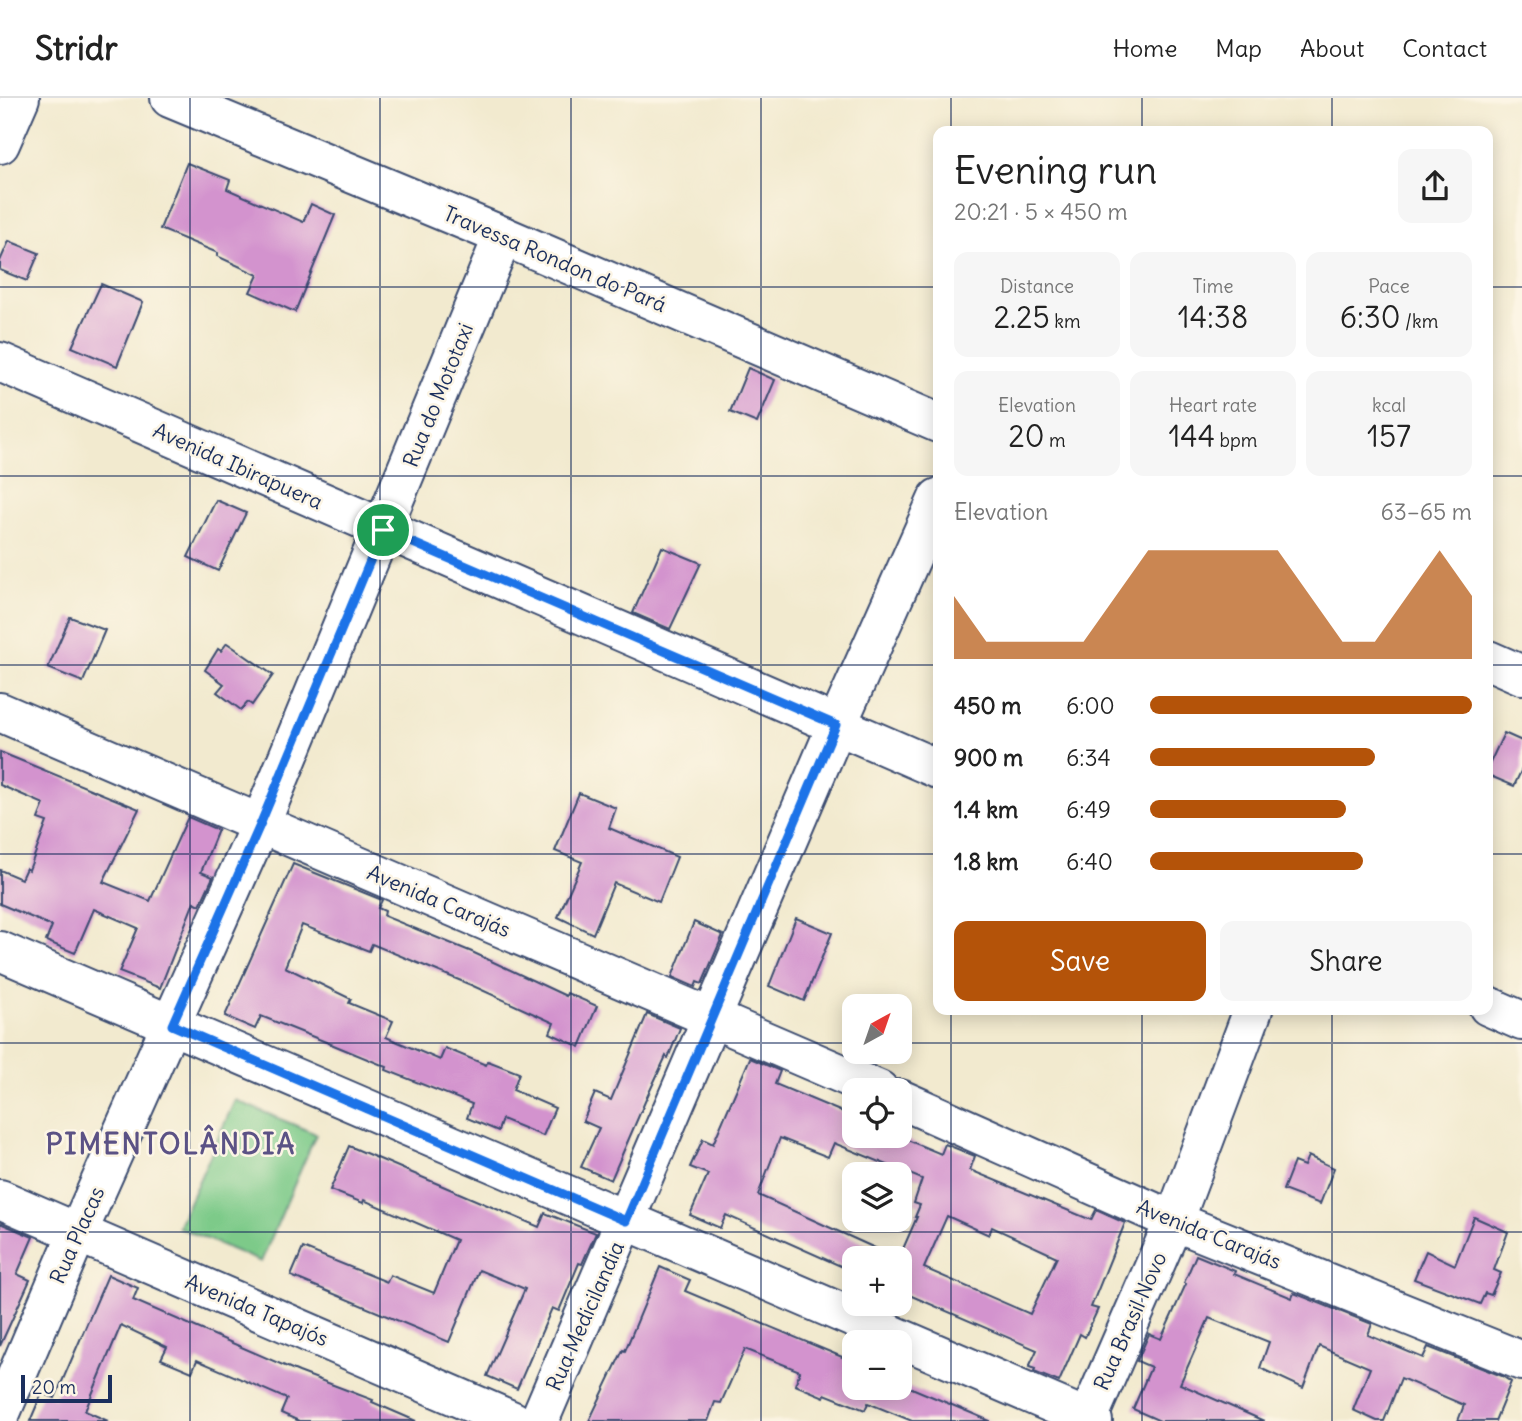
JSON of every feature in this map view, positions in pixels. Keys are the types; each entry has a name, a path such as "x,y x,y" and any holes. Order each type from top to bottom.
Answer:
{"street":[{"path":"0,144 20,98"},
{"name":"Travessa Rondon do Pará","path":"170,98 503,236 933,421"},
{"name":"Rua do Mototaxi","path":"260,825 503,236"},
{"name":"Avenida Ibirapuera","path":"0,362 933,767"},
{"name":"Rua Medicilandia","path":"539,1421 836,725 933,509"},
{"path":"1493,662 1522,674"},
{"name":"Avenida Carajás","path":"0,712 852,1078"},
{"name":"Rua Placas","path":"0,1415 78,1232 260,825"},
{"path":"0,951 1089,1420"},
{"path":"1493,1008 1522,1021"},
{"name":"Rua Brasil Novo","path":"1089,1420 1174,1221 1251,1015"},
{"name":"Avenida Carajás","path":"912,1105 1174,1221 1522,1361"},
{"name":"Avenida Tapajós","path":"0,1199 513,1421"}],"green space":[{"path":"235,1100 316,1134 261,1262 178,1227"}],"building":[{"path":"187,163 230,180 227,189 303,222 311,204 335,215 295,312 250,292 258,275 217,256 218,253 160,229"},
{"path":"9,241 39,253 27,281 0,270 0,261"},
{"path":"101,284 143,302 117,366 72,347"},
{"path":"748,368 775,380 757,423 730,412"},
{"path":"216,500 246,513 218,571 188,557"},
{"path":"662,547 701,563 670,629 633,613"},
{"path":"70,617 105,630 83,682 48,668"},
{"path":"227,643 273,675 252,705 248,702 241,710 217,692 224,684 205,670 218,649 221,651"},
{"path":"1504,733 1522,741 1522,769 1514,786 1493,777 1493,756"},
{"path":"0,752 139,809 103,882 150,901 188,817 218,830 201,872 213,877 200,905 194,902 160,988 119,972 138,928 94,909 75,953 46,941 52,926 0,904 0,870 21,879 26,868 29,870 47,822 38,819 44,804 0,785"},
{"path":"579,793 616,808 609,828 677,857 659,902 614,883 593,934 558,917 582,862 555,851"},
{"path":"293,864 382,900 378,908 385,911 384,916 472,952 566,996 567,993 597,1006 580,1047 550,1033 554,1023 471,985 372,944 369,951 302,925 285,967 351,999 349,1003 393,1021 386,1037 440,1060 445,1048 486,1065 488,1061 519,1073 513,1090 555,1108 543,1136 502,1119 498,1131 467,1118 472,1104 261,1016 255,1029 225,1016"},
{"path":"796,918 832,933 804,1001 769,986"},
{"path":"694,922 723,935 702,984 697,982 695,987 672,977"},
{"path":"647,1014 680,1028 611,1180 581,1167 599,1128 583,1121 595,1093 611,1100"},
{"path":"750,1058 780,1071 775,1084 842,1112 842,1146 834,1143 828,1157 780,1138 758,1195 871,1246 842,1246 842,1267 726,1215 720,1228 690,1215 708,1174 690,1167 703,1139 713,1144"},
{"path":"912,1142 941,1154 945,1144 975,1156 970,1170 1091,1220 1096,1210 1125,1223 1091,1307 1098,1309 1085,1337 1080,1334 1059,1382 1034,1372 1035,1369 1029,1367 1037,1350 912,1296 912,1246 904,1246 917,1217 920,1205 914,1203 922,1179 912,1175 912,1162 880,1162 846,1148 912,1148","holes":["947,1216 989,1235 992,1227 1057,1257 1030,1314 924,1268"]},
{"path":"349,1146 539,1227 545,1213 596,1233 582,1264 579,1263 559,1311 552,1308 517,1389 487,1376 525,1289 479,1270 449,1342 291,1276 303,1248 387,1282 390,1275 434,1293 456,1240 364,1200 363,1203 330,1190"},
{"path":"1308,1156 1334,1168 1320,1204 1283,1190 1294,1162 1304,1166"},
{"path":"1474,1217 1508,1232 1494,1270 1501,1273 1491,1295 1485,1293 1480,1304 1414,1279 1426,1251 1455,1265"},
{"path":"0,1223 33,1237 17,1274 30,1280 0,1346"},
{"path":"1196,1255 1292,1298 1294,1293 1372,1324 1368,1335 1423,1358 1428,1347 1502,1376 1511,1382 1495,1421 1458,1421 1464,1405 1401,1378 1384,1421 1377,1421 1353,1410 1370,1368 1319,1346 1303,1388 1260,1368 1269,1342 1209,1318 1180,1384 1264,1421 1160,1421 1133,1409 1151,1367 1137,1361 1149,1334 1161,1339"},
{"path":"660,1267 690,1280 685,1291 842,1357 842,1400 912,1400 912,1388 990,1421 912,1421 868,1403 865,1410 795,1385 800,1371 745,1349 721,1403 715,1402 708,1421 589,1421 623,1350 625,1351"},
{"path":"108,1275 138,1288 133,1300 299,1372 373,1400 372,1402 416,1421 299,1421 281,1413 287,1399 197,1360 192,1372 161,1359 167,1347 121,1325 85,1411 108,1421 30,1421 42,1393 55,1398"}],"district":[{"name":"PIMENTOLÂNDIA","path":"171,1144"}],"route":[{"path":"383,530 836,725 626,1221 172,1025 260,825 383,530"}]}
